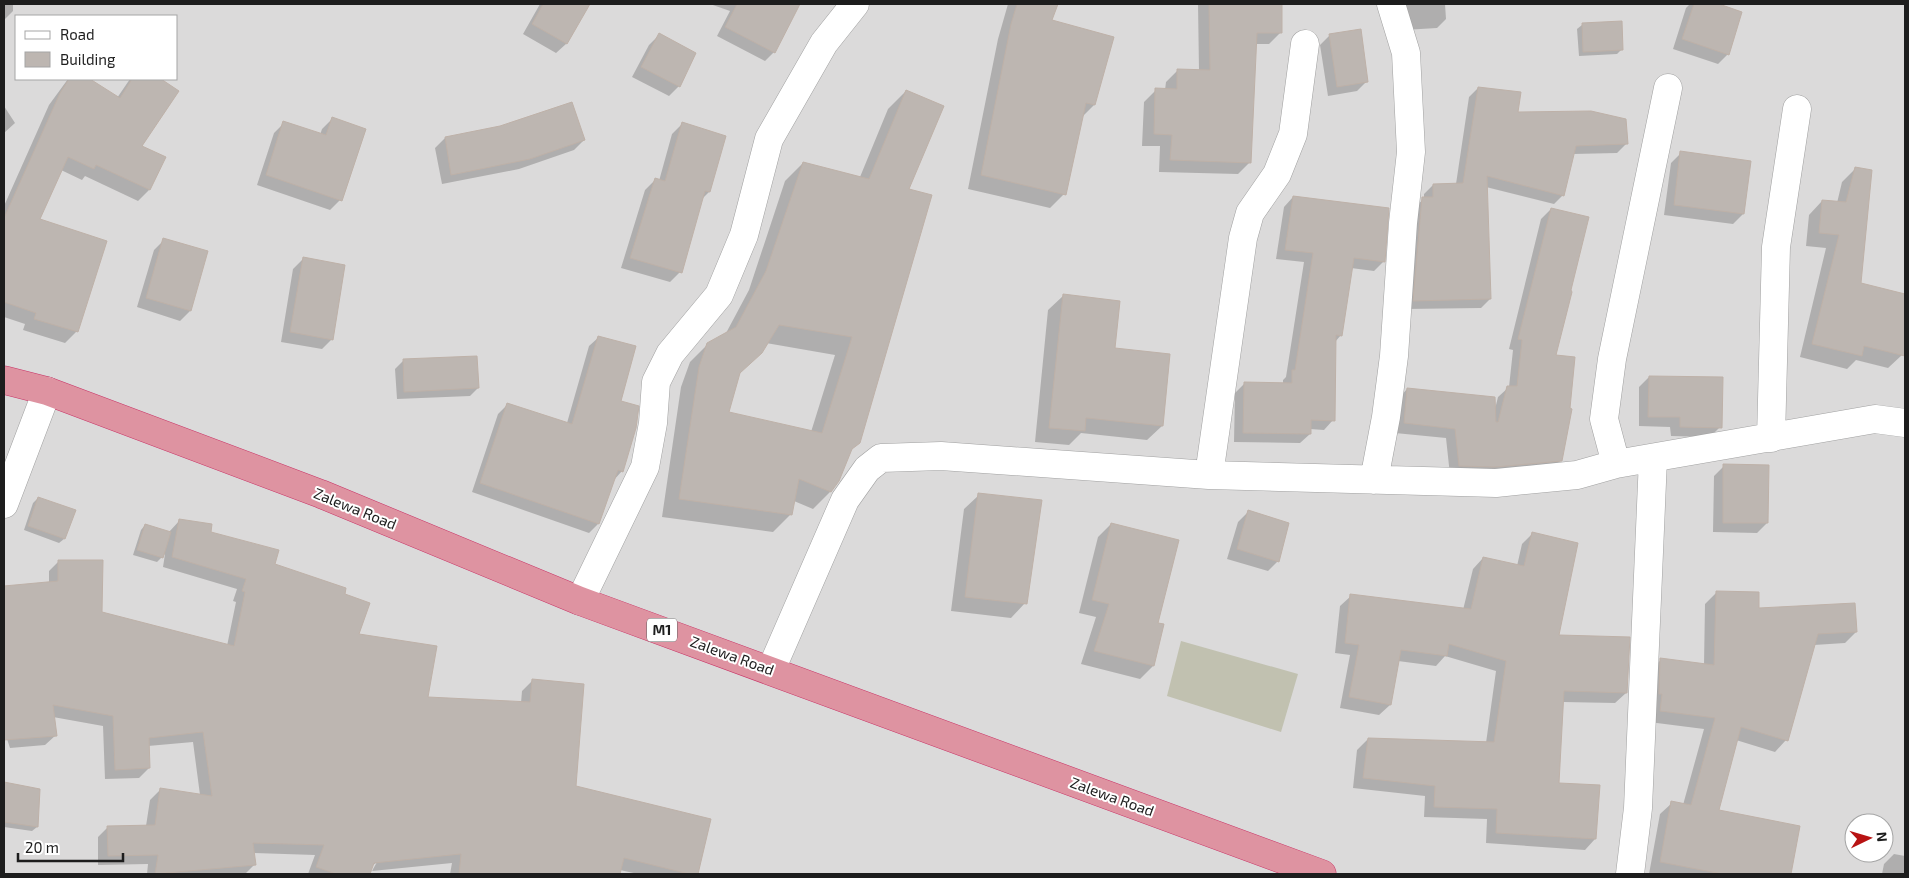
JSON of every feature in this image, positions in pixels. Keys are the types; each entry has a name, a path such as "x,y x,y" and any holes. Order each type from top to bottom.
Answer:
{"highway":[{"name":"Zalewa Road","path":"4,380 47,391 321,494 580,600 1322,874"}],"street":[{"path":"580,600 644,467 654,423 656,382 670,354 719,295 744,235 769,138 824,43 855,4"},
{"path":"1374,480 1386,417 1394,356 1403,223 1411,152 1406,53 1391,4"},
{"path":"1209,475 1243,238 1250,213 1277,174 1293,134 1304,44"},
{"path":"1616,464 1604,419 1610,368 1668,88"},
{"path":"1771,438 1776,247 1797,109"},
{"path":"4,504 47,391"},
{"path":"771,670 845,500 867,469 881,458 941,456 1209,475 1496,483 1578,475 1616,464 1875,419 1905,423"},
{"path":"1630,874 1638,808 1653,459"}],"shaded area":[{"path":"4,4 1905,4 1905,874 4,874"},
{"path":"1181,641 1298,674 1281,732 1167,696"}],"building":[{"path":"543,4 590,4 567,44 532,24"},
{"path":"737,4 800,4 775,53 725,27"},
{"path":"1017,4 1058,4 1052,20 1114,37 1095,105 1086,103 1066,195 981,175 1011,24"},
{"path":"1209,4 1282,4 1282,33 1257,33 1251,163 1170,160 1172,135 1154,134 1155,88 1177,89 1177,69 1210,70"},
{"path":"1694,4 1719,4 1742,12 1729,55 1682,39"},
{"path":"1622,21 1623,50 1583,52 1582,23"},
{"path":"1361,29 1368,82 1337,87 1329,34"},
{"path":"659,33 696,53 680,87 641,67"},
{"path":"68,80 92,80 120,98 131,80 162,80 179,91 142,146 166,157 150,190 96,165 94,169 68,157 40,219 107,241 78,332 34,319 36,313 4,302 4,218 60,93"},
{"path":"1478,87 1521,92 1518,112 1591,111 1626,119 1628,144 1576,146 1564,196 1487,176 1491,299 1413,301 1422,197 1433,197 1433,184 1463,183"},
{"path":"906,90 944,106 909,189 932,195 860,443 852,449 839,481 831,492 799,479 792,515 679,499 699,367 707,343 736,327 766,271 803,162 869,179","holes":["779,325 852,337 822,433 729,412 740,373 762,353"]},
{"path":"572,102 585,140 530,159 451,175 445,137 500,126"},
{"path":"332,117 366,129 342,201 266,175 283,121 326,135"},
{"path":"682,122 726,136 710,192 705,191 682,273 630,258 655,178 665,181"},
{"path":"1680,151 1751,161 1744,214 1674,205"},
{"path":"1855,167 1872,170 1861,283 1905,294 1905,356 1864,346 1862,356 1812,344 1839,235 1819,233 1822,200 1846,202"},
{"path":"1293,196 1389,208 1385,262 1354,258 1342,336 1336,335 1335,421 1311,420 1311,434 1243,433 1244,382 1292,383 1292,370 1295,370 1313,253 1285,250"},
{"path":"1551,208 1589,217 1556,355 1575,357 1570,408 1572,409 1562,461 1495,467 1459,466 1455,429 1404,423 1407,388 1495,397 1496,422 1498,422 1507,386 1517,386 1522,340 1518,339"},
{"path":"163,238 208,251 191,311 146,298"},
{"path":"303,257 345,265 333,340 290,332"},
{"path":"1063,294 1120,301 1115,348 1170,354 1163,426 1086,418 1085,431 1049,428"},
{"path":"598,336 636,346 621,401 639,406 636,428 623,472 618,470 599,524 480,483 507,403 572,424"},
{"path":"477,356 479,388 404,392 403,359"},
{"path":"1649,376 1723,377 1722,428 1680,427 1680,417 1648,417"},
{"path":"1723,464 1769,465 1768,523 1723,523"},
{"path":"978,493 1042,500 1027,604 965,597"},
{"path":"38,497 76,510 65,539 28,526"},
{"path":"1248,510 1289,523 1279,562 1237,549"},
{"path":"179,519 212,524 211,532 279,550 275,564 346,588 345,594 370,603 359,634 437,646 428,697 530,702 532,679 584,684 576,786 711,819 698,874 689,874 624,858 620,874 459,874 461,854 374,863 370,874 336,874 316,867 324,845 253,843 256,865 155,874 158,855 108,856 107,826 155,825 160,788 212,796 203,732 149,738 150,768 115,770 113,716 53,705 57,736 4,740 4,586 58,581 58,560 103,560 102,612 234,646 245,592 242,591 246,579 172,557"},
{"path":"1111,523 1179,540 1158,623 1164,624 1154,666 1094,651 1109,604 1092,600"},
{"path":"145,524 171,532 163,558 137,550"},
{"path":"1532,532 1578,543 1559,635 1630,637 1627,693 1564,691 1559,783 1600,785 1596,839 1496,833 1497,809 1434,807 1435,786 1363,778 1368,738 1494,742 1506,661 1449,644 1447,656 1401,650 1391,705 1349,697 1359,645 1345,643 1350,594 1471,609 1483,557 1524,566"},
{"path":"1716,591 1759,592 1759,608 1855,603 1857,632 1818,634 1788,741 1741,727 1719,810 1800,826 1791,874 1722,874 1660,862 1671,801 1691,805 1715,718 1660,711 1662,694 1659,694 1660,658 1714,665"},
{"path":"4,782 40,789 38,827 4,822"}]}
